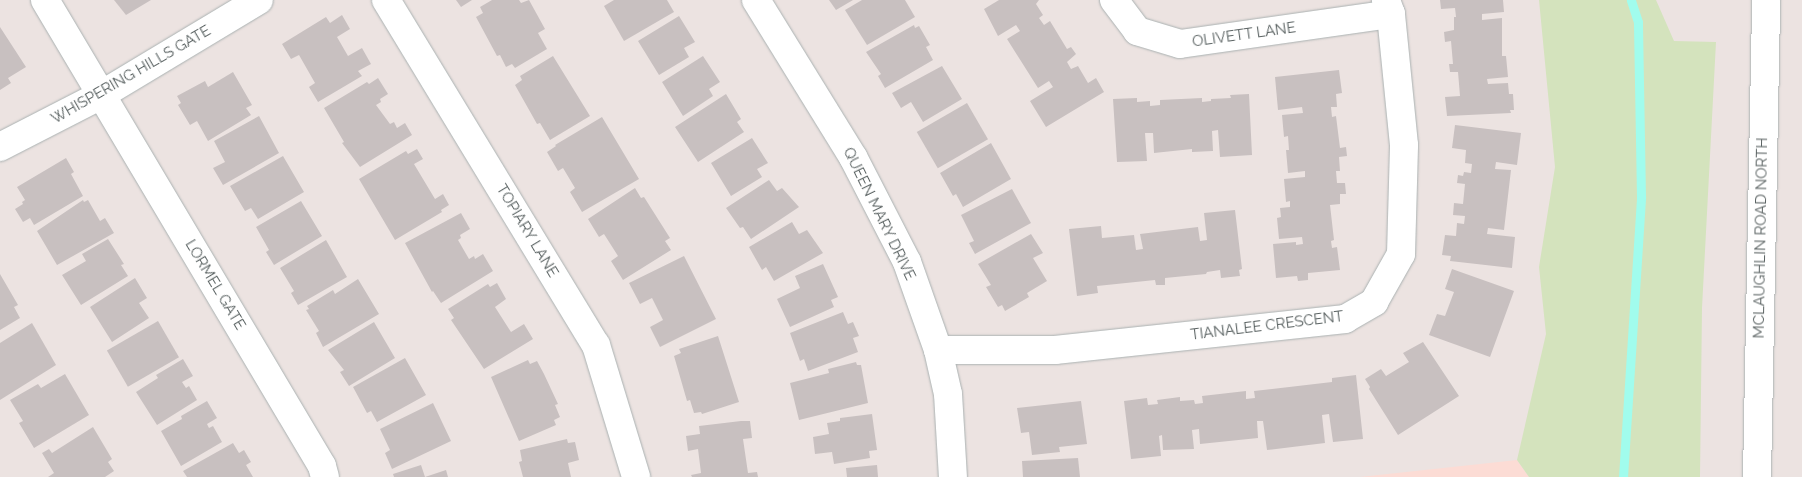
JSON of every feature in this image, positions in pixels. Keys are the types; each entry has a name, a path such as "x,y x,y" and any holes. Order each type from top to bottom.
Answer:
{"street":[{"name":"LORMEL GATE","path":"45,0 322,466 325,477"},
{"name":"WHISPERING HILLS GATE","path":"0,147 101,95 259,0"},
{"name":"TOPIARY LANE","path":"386,0 596,345 636,477"},
{"name":"QUEEN MARY DRIVE","path":"756,0 853,157 907,262 938,350 948,394 953,477"},
{"name":"OLIVETT LANE","path":"1114,0 1138,32 1180,44 1388,7"},
{"name":"MCLAUGHLIN ROAD NORTH","path":"1757,477 1766,0"},
{"name":"TIANALEE CRESCENT","path":"938,350 1055,350 1345,319 1374,302 1401,254 1404,145 1388,7"}],"shaded area":[{"path":"1517,460 1529,477 1360,477"}],"green space":[{"path":"1539,0 1656,0 1674,41 1716,42 1702,308 1700,477 1529,477 1517,460 1546,334 1539,267 1555,167"}],"building":[{"path":"114,0 151,0 126,15"},
{"path":"456,0 472,0 461,7"},
{"path":"492,0 519,0 521,3 529,0 545,29 538,33 547,49 515,68 512,64 506,67 500,55 497,56 476,17 483,13 480,7"},
{"path":"614,0 667,0 674,12 624,41 604,6"},
{"path":"829,0 853,0 836,10"},
{"path":"862,0 905,0 915,17 867,45 845,10"},
{"path":"999,0 1039,0 1036,4 1043,15 1039,18 1044,25 1050,21 1067,49 1071,47 1076,54 1067,62 1071,69 1078,66 1088,83 1096,78 1104,92 1046,127 1030,101 1053,87 1049,81 1038,88 1007,39 1020,31 1016,25 998,36 984,9"},
{"path":"1440,0 1503,0 1504,12 1482,14 1482,20 1502,18 1502,56 1506,56 1508,77 1487,79 1488,84 1508,83 1509,94 1513,94 1514,110 1510,110 1511,113 1447,116 1445,97 1460,96 1458,72 1450,72 1449,64 1453,64 1451,41 1445,42 1444,32 1454,30 1454,17 1456,17 1455,8 1441,9"},
{"path":"342,15 350,29 337,37 348,56 362,48 371,64 358,71 362,76 318,102 309,87 315,83 299,55 291,59 282,44 326,17 330,23"},
{"path":"679,16 695,42 684,48 689,57 659,75 638,41"},
{"path":"914,25 915,28 919,26 930,45 926,47 933,60 885,88 878,76 881,74 866,52"},
{"path":"0,27 26,67 8,78 11,83 0,90"},
{"path":"553,56 590,116 550,140 540,123 537,124 515,85 522,80 520,76"},
{"path":"703,56 720,82 709,89 713,96 683,116 662,82"},
{"path":"942,66 962,99 923,122 911,102 901,108 892,93"},
{"path":"1339,70 1342,93 1336,94 1337,107 1331,107 1332,117 1336,116 1340,148 1346,147 1347,156 1339,157 1340,171 1336,171 1337,183 1345,183 1346,194 1340,194 1340,204 1330,205 1334,240 1331,241 1332,248 1337,247 1340,270 1308,273 1308,280 1298,281 1297,276 1276,278 1273,244 1296,242 1296,245 1303,244 1302,237 1279,239 1277,218 1281,217 1280,208 1290,207 1290,201 1286,202 1284,179 1305,177 1305,171 1288,173 1286,150 1289,150 1288,136 1284,137 1282,115 1303,113 1302,107 1278,110 1275,77"},
{"path":"233,72 252,105 246,108 251,115 208,141 197,121 190,125 178,105 181,103 177,96 205,81 208,87"},
{"path":"378,78 388,94 380,99 381,102 376,105 390,124 394,122 397,128 405,123 412,135 360,167 342,143 344,142 324,108 367,82 369,84"},
{"path":"726,94 741,119 737,122 744,132 698,162 675,127"},
{"path":"1249,94 1252,155 1220,157 1218,130 1212,131 1213,151 1192,152 1192,149 1154,153 1153,133 1145,133 1147,161 1117,162 1113,99 1137,98 1137,102 1150,101 1150,106 1160,105 1160,100 1202,98 1202,102 1211,101 1211,99 1231,98 1230,95"},
{"path":"967,103 988,139 938,168 917,132"},
{"path":"259,116 279,153 223,185 213,168 225,162 214,141"},
{"path":"602,117 639,179 582,212 570,192 575,188 563,168 558,171 547,152 555,145"},
{"path":"1455,125 1521,133 1517,165 1496,162 1495,169 1511,170 1504,230 1488,228 1487,234 1515,237 1512,268 1450,261 1451,256 1442,255 1445,235 1456,236 1457,223 1464,224 1465,216 1453,215 1454,203 1463,204 1465,184 1457,183 1458,175 1463,176 1464,172 1471,173 1472,164 1465,163 1466,150 1452,148"},
{"path":"752,138 768,163 757,169 762,177 731,196 711,163"},
{"path":"991,143 1011,179 963,207 956,194 953,196 940,173"},
{"path":"417,149 423,159 414,164 435,199 443,194 449,205 441,210 442,212 395,240 359,179 406,151 408,154"},
{"path":"283,156 304,192 258,219 251,208 245,211 230,186"},
{"path":"66,158 74,172 71,174 83,196 34,225 30,218 23,222 15,209 23,204 22,202 25,200 17,187"},
{"path":"769,180 777,191 782,188 799,207 751,239 743,227 740,228 726,208"},
{"path":"635,188 641,198 644,197 670,238 665,241 671,250 623,280 611,261 618,256 604,234 599,237 588,219"},
{"path":"1012,189 1031,223 975,254 969,243 974,241 961,215"},
{"path":"83,200 84,202 88,200 100,221 105,218 114,233 57,265 37,231"},
{"path":"301,201 322,236 274,265 266,252 269,250 256,227"},
{"path":"1235,210 1242,269 1239,270 1240,276 1221,278 1220,270 1207,272 1206,274 1165,278 1165,285 1156,285 1155,280 1097,286 1098,293 1077,296 1069,229 1101,226 1102,238 1134,235 1136,250 1143,249 1140,234 1198,227 1200,241 1207,240 1204,213"},
{"path":"461,213 470,229 460,235 461,238 458,240 469,259 474,256 475,259 483,254 493,271 441,303 432,292 405,243"},
{"path":"792,222 799,234 807,230 823,253 774,281 766,267 762,270 749,247"},
{"path":"1031,234 1043,253 1033,258 1047,281 1027,293 1029,297 1005,311 1002,305 998,307 986,287 991,285 978,264"},
{"path":"108,239 124,264 121,265 128,276 81,305 62,275 86,261 82,254"},
{"path":"326,240 347,277 298,305 291,293 294,291 280,268"},
{"path":"684,256 716,319 660,347 650,327 663,320 652,298 640,304 629,283"},
{"path":"823,264 838,297 831,300 834,307 790,327 777,299 800,288 795,276"},
{"path":"1452,269 1514,291 1490,357 1429,335 1437,314 1445,316 1454,292 1445,289"},
{"path":"0,274 18,305 14,307 20,318 0,330"},
{"path":"135,278 147,298 139,303 149,318 112,342 90,307"},
{"path":"358,279 379,314 323,347 316,333 319,331 306,310 309,309 307,306 333,290 335,294"},
{"path":"497,283 506,299 495,307 511,332 524,324 533,339 484,369 451,320 454,318 448,309 488,284 490,287"},
{"path":"843,312 848,324 853,322 859,336 853,338 858,352 808,371 804,359 800,361 790,333"},
{"path":"158,321 179,357 128,387 107,350"},
{"path":"374,322 395,358 349,386 340,372 344,370 328,350"},
{"path":"32,323 56,365 0,400 0,343"},
{"path":"718,336 739,402 702,414 701,412 694,413 690,400 687,401 674,356 681,353 679,349"},
{"path":"1423,342 1459,396 1398,435 1369,389 1370,387 1365,379 1381,369 1386,376 1409,362 1403,353"},
{"path":"405,358 426,395 377,422 371,411 367,413 353,387"},
{"path":"183,359 193,376 182,382 186,388 189,386 197,400 157,425 136,392 158,378 156,375"},
{"path":"528,360 530,364 537,361 558,404 555,405 560,417 554,420 556,425 519,441 491,377"},
{"path":"856,362 857,365 861,365 868,403 799,420 790,383 829,373 828,369"},
{"path":"65,374 89,415 34,448 19,423 23,421 10,400 38,384 41,388"},
{"path":"1356,375 1363,439 1333,442 1329,414 1322,415 1325,443 1267,450 1263,421 1257,421 1258,438 1200,444 1199,429 1192,430 1194,449 1163,450 1162,435 1159,436 1161,456 1131,459 1124,401 1147,398 1148,405 1158,404 1157,400 1180,397 1180,401 1194,400 1195,404 1203,403 1202,396 1246,391 1246,399 1255,398 1254,391 1332,382 1332,378"},
{"path":"207,401 217,418 207,424 209,428 213,426 222,442 181,466 161,431 182,419 181,416"},
{"path":"1081,401 1087,444 1059,447 1060,452 1032,455 1029,432 1021,433 1017,408"},
{"path":"433,403 451,441 392,469 385,453 390,450 380,429"},
{"path":"872,414 877,450 869,451 870,458 834,464 832,452 815,454 813,437 829,434 827,423 840,421 840,418"},
{"path":"750,421 752,438 743,439 748,473 757,472 758,477 692,477 691,475 701,473 698,449 688,451 686,436 700,434 699,426"},
{"path":"93,427 112,459 108,462 114,471 105,477 48,477 54,473 42,453 49,449 52,453"},
{"path":"567,439 568,443 575,442 579,460 568,463 571,477 523,477 519,462 522,461 520,450"},
{"path":"233,443 239,453 244,450 251,462 246,465 253,477 187,477 183,471"},
{"path":"1078,458 1080,477 1023,477 1022,461"},
{"path":"421,465 425,477 394,477 393,474"},
{"path":"877,465 878,477 847,477 846,468"},
{"path":"446,470 448,477 425,477"}],"waterway":[{"path":"1623,477 1641,197 1638,22 1631,0"}]}
